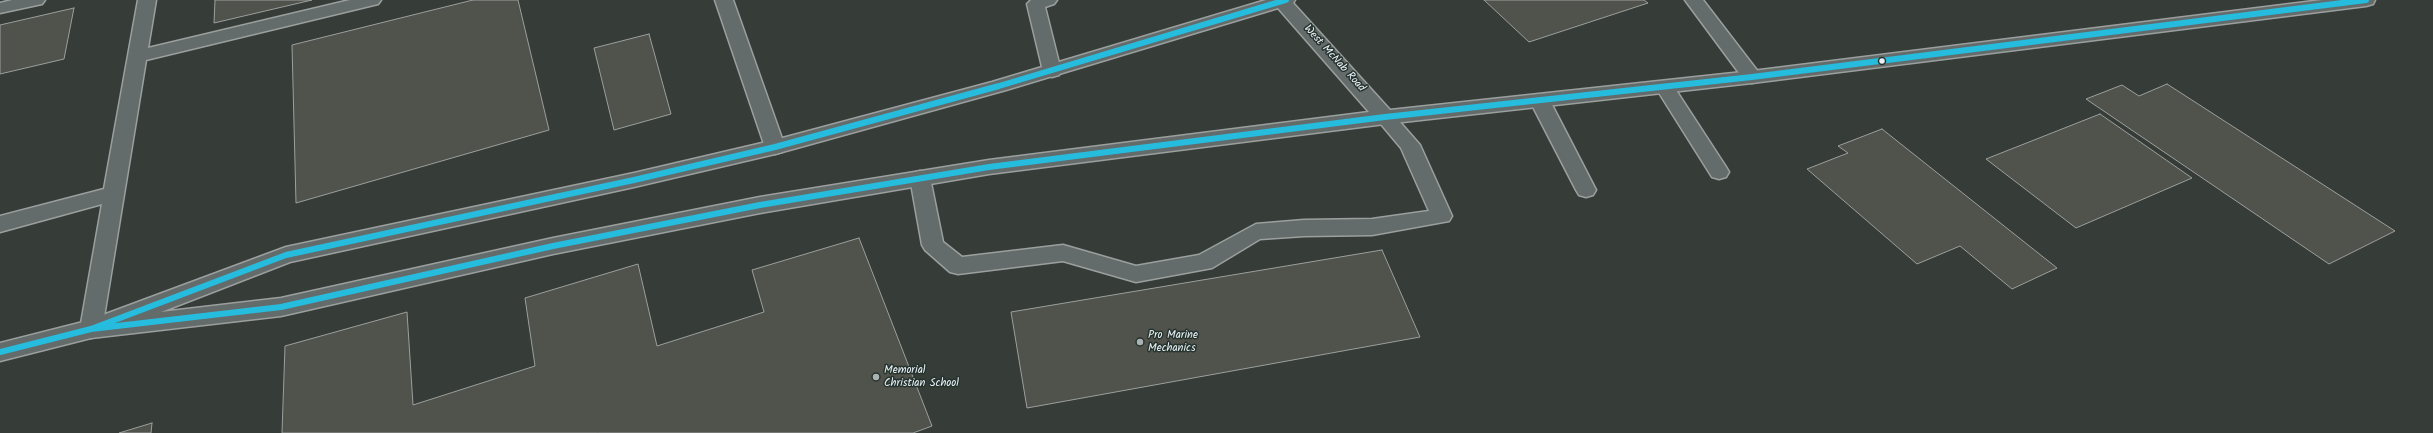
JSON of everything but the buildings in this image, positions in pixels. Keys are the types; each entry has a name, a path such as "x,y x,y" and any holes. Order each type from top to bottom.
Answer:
{"main road":[{"path":"0,352 91,329 286,255 634,180 775,147 1052,70 1283,0"},
{"name":"West McNab Road","path":"1283,0 1385,117"},
{"path":"91,329 281,307 545,247 760,205 920,178 1076,155 1385,117 1665,88 2366,0"}],"lane":[{"path":"0,8 36,0"},
{"path":"91,329 147,0"},
{"path":"138,56 372,0"},
{"path":"726,0 775,147"},
{"path":"1048,0 1036,4 1052,70"},
{"path":"1694,0 1752,77"},
{"path":"1665,88 1719,172"},
{"path":"1540,101 1586,190"},
{"path":"920,178 933,245 958,266 1063,253 1136,274 1204,262 1256,232 1304,228 1372,228 1442,216 1410,145 1385,117"},
{"path":"0,224 114,194"}],"transit line":[{"path":"0,352 91,329 286,255 634,180 775,147 999,86 1286,0"},
{"path":"91,329 281,307 553,246 760,205 989,167 1385,117 1752,77 2366,0"}],"place":[{"name":"Pro Marine Mechanics","path":"1140,342"},
{"name":"Memorial Christian School","path":"876,377"}]}
